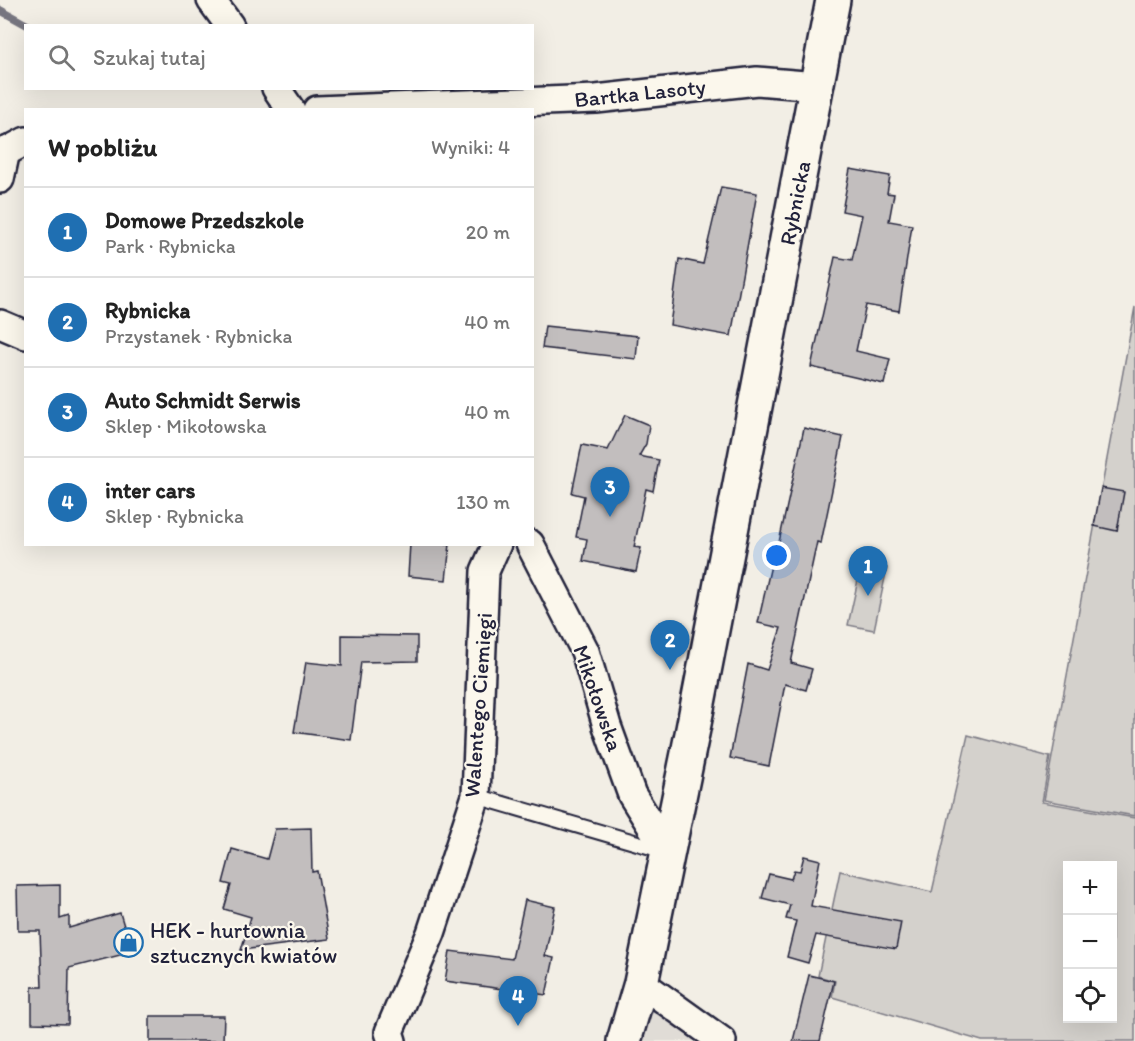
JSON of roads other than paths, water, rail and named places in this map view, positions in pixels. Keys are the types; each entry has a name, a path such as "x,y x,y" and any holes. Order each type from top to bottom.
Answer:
{"street":[{"path":"211,0 229,24"},
{"name":"Rybnicka","path":"624,1041 641,983 742,480 833,0"},
{"name":"Bartka Lasoty","path":"368,108 596,99 758,81 817,86"},
{"path":"277,90 290,108"},
{"path":"0,179 10,149"},
{"path":"0,324 24,334"},
{"name":"Walentego Ciemięgi","path":"390,1037 431,933 476,796 485,571 496,546"},
{"name":"Mikołowska","path":"531,546 585,651 607,726 632,795 667,851"},
{"path":"641,983 722,1041"}],"lane":[{"path":"476,796 667,851"}],"waterway":[{"path":"0,10 25,24"}],"place":[{"name":"Auto Schmidt Serwis","path":"610,517"},
{"name":"Domowe Przedszkole","path":"868,596"},
{"name":"Rybnicka","path":"670,670"},
{"name":"HEK - hurtownia sztucznych kwiatów","path":"129,943"},
{"name":"inter cars","path":"518,1026"}]}
